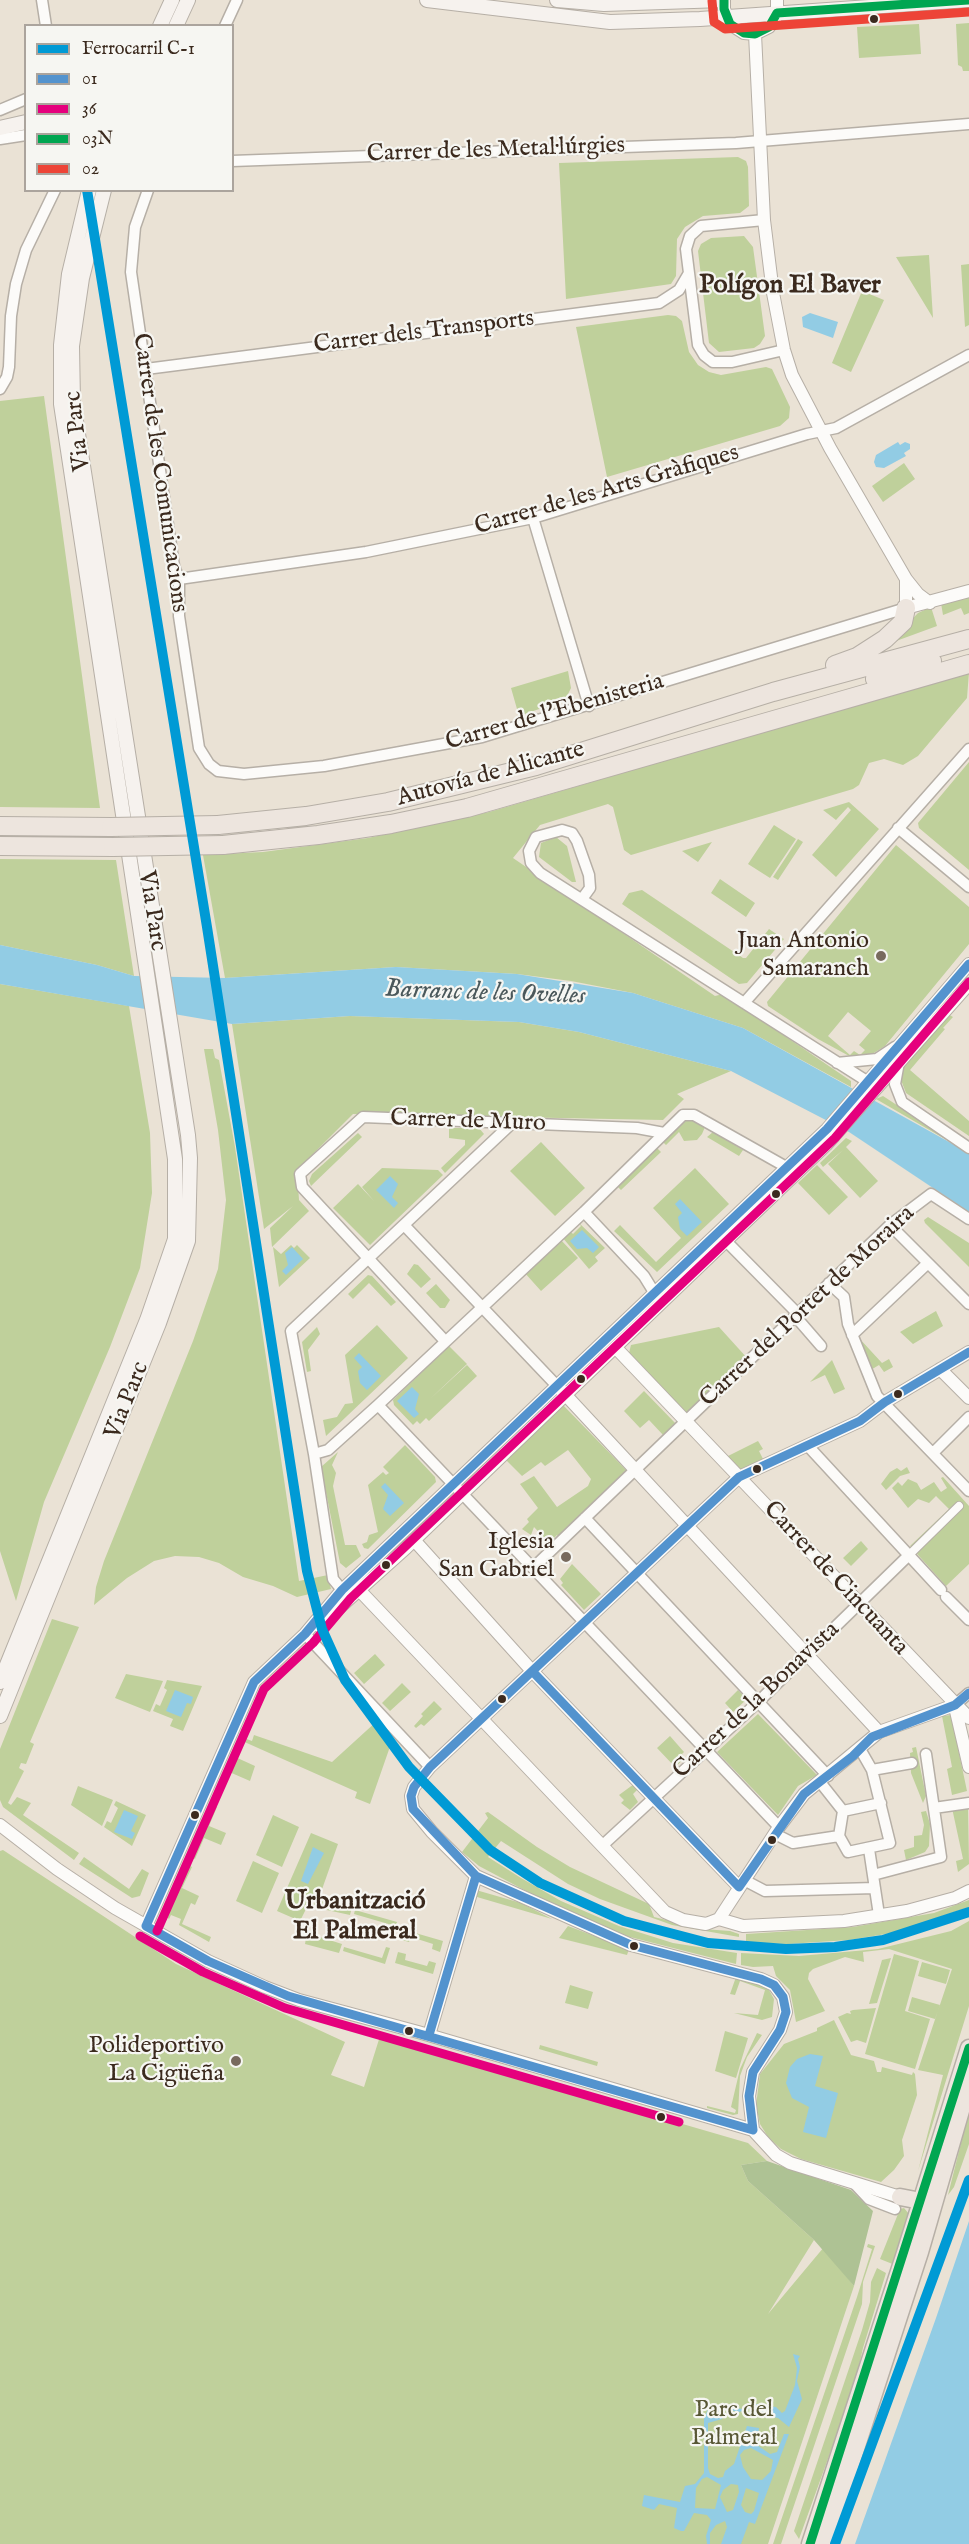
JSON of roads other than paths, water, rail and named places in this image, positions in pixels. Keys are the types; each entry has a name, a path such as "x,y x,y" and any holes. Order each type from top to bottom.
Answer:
{"highway":[{"path":"773,692 795,678 856,657 885,639 903,622 906,608"},
{"path":"891,659 969,630"},
{"name":"Autovía de Alicante","path":"0,826 218,825 306,816 388,802 536,766 773,692 969,639"},
{"path":"666,750 732,725 969,649"},
{"path":"666,750 969,664"},
{"name":"Autovía de Alicante","path":"0,846 222,845 392,824 542,788 666,750"}],"main road":[{"path":"161,24 171,0"},
{"path":"177,24 188,0"},
{"path":"427,0 610,22 725,17 777,7 968,0"},
{"path":"557,0 604,4 724,0"},
{"path":"0,128 24,122"},
{"name":"Via Parc","path":"36,1609 147,1320 175,1239 175,1159 61,404 61,345 69,274 88,192"},
{"name":"Via Parc","path":"36,1609 159,1323 188,1241 190,1158 73,402 72,346 87,249 103,192"},
{"path":"0,1682 36,1609"},
{"path":"0,1716 36,1609"},
{"path":"825,2544 876,2389 884,2348 923,2223 927,2197 969,2048"},
{"path":"810,2544 927,2197 969,2083"},
{"path":"897,2203 916,2194 927,2197"}],"street":[{"path":"42,0 46,24"},
{"path":"226,24 237,0"},
{"path":"724,0 725,17 736,30 755,34 769,27 777,7"},
{"path":"755,34 764,220 773,293 784,350 792,375 821,432 906,579 918,594 930,603"},
{"path":"0,110 24,100"},
{"name":"Carrer de les Metal·lúrgies","path":"234,161 736,143 760,139 969,124"},
{"path":"0,139 24,135"},
{"path":"0,389 7,377 9,367 11,316 16,284 26,250 44,208 54,192"},
{"name":"Carrer de les Comunicacions","path":"147,192 135,227 131,272 174,567 179,579 179,616 202,756"},
{"path":"764,220 701,226 690,236 686,249 698,345 704,355 714,362 732,362 784,350"},
{"name":"Carrer dels Transports","path":"146,369 659,303 679,290 689,273"},
{"name":"Carrer de les Arts Gràfiques","path":"179,579 366,552 533,518 807,434 836,428 969,355"},
{"path":"533,518 589,706"},
{"path":"906,579 906,608 969,591"},
{"name":"Carrer de l'Ebenisteria","path":"202,756 209,764 227,774 324,766 482,737 906,608"},
{"path":"744,1003 969,749"},
{"path":"898,828 969,887"},
{"path":"582,899 590,888 589,875 572,833 562,830 536,837 529,851 531,862 540,873 872,1084"},
{"path":"562,1391 616,1347 658,1307 788,1168 834,1130 903,1042 969,964"},
{"path":"872,1084 899,1062 969,984"},
{"path":"837,1063 878,1059 903,1042"},
{"path":"899,1062 895,1084 902,1102 969,1148"},
{"path":"314,1454 328,1450 378,1405 584,1212 683,1115 694,1115 788,1168 794,1168 816,1148 826,1145"},
{"name":"Carrer de Muro","path":"368,1259 302,1187 299,1179 300,1174 363,1118 637,1128 663,1133"},
{"path":"342,1590 333,1579 314,1454 291,1331 510,1125"},
{"path":"305,1634 320,1625 360,1590 459,1488 562,1391 657,1293 826,1145 834,1130"},
{"name":"Carrer del Portet de Moraira","path":"534,1567 890,1225 931,1194 969,1219"},
{"path":"584,1212 657,1293 658,1307"},
{"path":"404,1225 808,1653 879,1732"},
{"path":"890,1225 969,1304"},
{"path":"725,1235 821,1346"},
{"path":"368,1259 445,1341"},
{"path":"852,1335 928,1263"},
{"path":"830,1283 844,1297 852,1335 877,1396 969,1491"},
{"name":"Carrer de Cincuanta","path":"616,1347 955,1706 969,1718"},
{"path":"753,2130 749,2106 753,2072 780,2030 786,2012 783,1997 774,1985 761,1979 632,1945 476,1876 432,1833 413,1809 411,1796 414,1787 430,1767 739,1477 860,1421 885,1402 969,1352"},
{"path":"940,1369 969,1398"},
{"path":"378,1405 705,1748 777,1830 793,1843 839,1836"},
{"path":"933,1453 969,1417"},
{"path":"808,1446 969,1620"},
{"path":"146,1926 254,1682 305,1634 342,1590 440,1498 459,1488"},
{"path":"412,1538 441,1504 440,1498"},
{"name":"Carrer de la Bonavista","path":"603,1844 705,1748 757,1703 959,1506"},
{"path":"585,1518 757,1703 824,1779 843,1811 839,1836 848,1852 890,1843 872,1770 860,1749"},
{"path":"412,1538 533,1672 741,1884 765,1891 875,1887"},
{"path":"342,1590 360,1590 665,1911 683,1920 706,1924 719,1919 777,1830 804,1794 879,1732 955,1706 969,1693"},
{"path":"305,1634 430,1767"},
{"path":"955,1706 969,1767"},
{"path":"873,1875 941,1857 926,1754"},
{"path":"872,1770 912,1762"},
{"path":"843,1811 881,1803"},
{"path":"934,1808 969,1803"},
{"path":"2,1829 80,1885 146,1926 208,1961 288,1996 753,2130 776,2155 790,2163 854,2183 897,2203"},
{"path":"868,1849 879,1915"},
{"path":"429,2035 476,1876"},
{"path":"719,1919 743,1926 844,1921 946,1901 969,1891"}],"water":[{"path":"810,313 838,322 833,338 803,327 802,317"},
{"path":"898,442 900,445 905,442 910,444 910,449 904,453 906,456 884,468 876,467 874,462 876,455"},
{"name":"Barranc de les Ovelles","path":"0,945 97,965 134,976 225,978 396,967 517,974 633,993 743,1028 969,1153 969,1212 849,1132 731,1071 579,1032 519,1022 350,1016 232,1024 0,984"},
{"path":"390,1176 398,1184 392,1197 398,1203 394,1208 376,1190"},
{"path":"680,1199 702,1222 687,1236 680,1229 678,1217 682,1213 675,1204"},
{"path":"582,1230 599,1247 593,1253 587,1248 577,1249 570,1241"},
{"path":"292,1247 303,1259 286,1275 282,1271 288,1265 285,1253"},
{"path":"359,1353 381,1376 367,1390 360,1383 358,1371 362,1367 354,1358"},
{"path":"412,1387 419,1394 415,1409 419,1414 414,1418 397,1401"},
{"path":"385,1483 404,1503 390,1516 383,1509 388,1495 381,1487"},
{"path":"175,1690 193,1697 191,1704 187,1703 181,1717 166,1711"},
{"path":"124,1810 138,1816 131,1831 135,1833 132,1839 114,1832"},
{"path":"313,1847 324,1853 308,1884 301,1881"},
{"path":"810,2054 823,2056 815,2086 838,2093 826,2138 803,2132 809,2107 792,2098 786,2083 790,2067 797,2059"},
{"path":"969,2221 969,2544 855,2544 936,2318"},
{"path":"793,2354 800,2356 797,2381 802,2399 789,2427 778,2418 759,2414 752,2408 739,2412 724,2409 722,2419 708,2423 708,2468 710,2474 718,2478 723,2477 725,2471 734,2464 747,2426 759,2428 757,2445 770,2454 777,2452 784,2434 789,2434 755,2524 749,2522 741,2544 721,2544 727,2527 725,2521 716,2525 710,2533 710,2544 707,2544 706,2536 711,2520 707,2515 694,2513 684,2531 681,2531 674,2528 677,2508 659,2504 654,2510 642,2506 644,2495 680,2502 685,2486 695,2484 704,2473 704,2418 710,2405 743,2409 757,2404 776,2407 782,2413 785,2411 795,2385 797,2368","holes":["751,2448 773,2460 771,2471 762,2480 751,2479 743,2467 740,2455 744,2450","707,2477 721,2485 715,2509 695,2508 696,2488 702,2479","731,2484 738,2485 739,2492 733,2510 727,2512 720,2497 723,2490","746,2488 759,2493 751,2514 745,2512 741,2505"]}],"rail line":[{"name":"C-1","path":"87,192 207,927 307,1571 322,1629 345,1680 409,1767 490,1850 540,1883 624,1921 708,1943 786,1949 835,1947 883,1940 969,1912"},
{"name":"C-1","path":"835,2544 969,2180"}],"place":[{"name":"Juan Antonio Samaranch","path":"881,956"},
{"name":"Iglesia San Gabriel","path":"566,1557"},
{"name":"Polideportivo La Cigüeña","path":"236,2061"}],"district":[{"name":"Polígon El Baver","path":"790,287"},
{"name":"Urbanització El Palmeral","path":"355,1918"}],"park label":[{"name":"Parc del Palmeral","path":"734,2425"}]}
